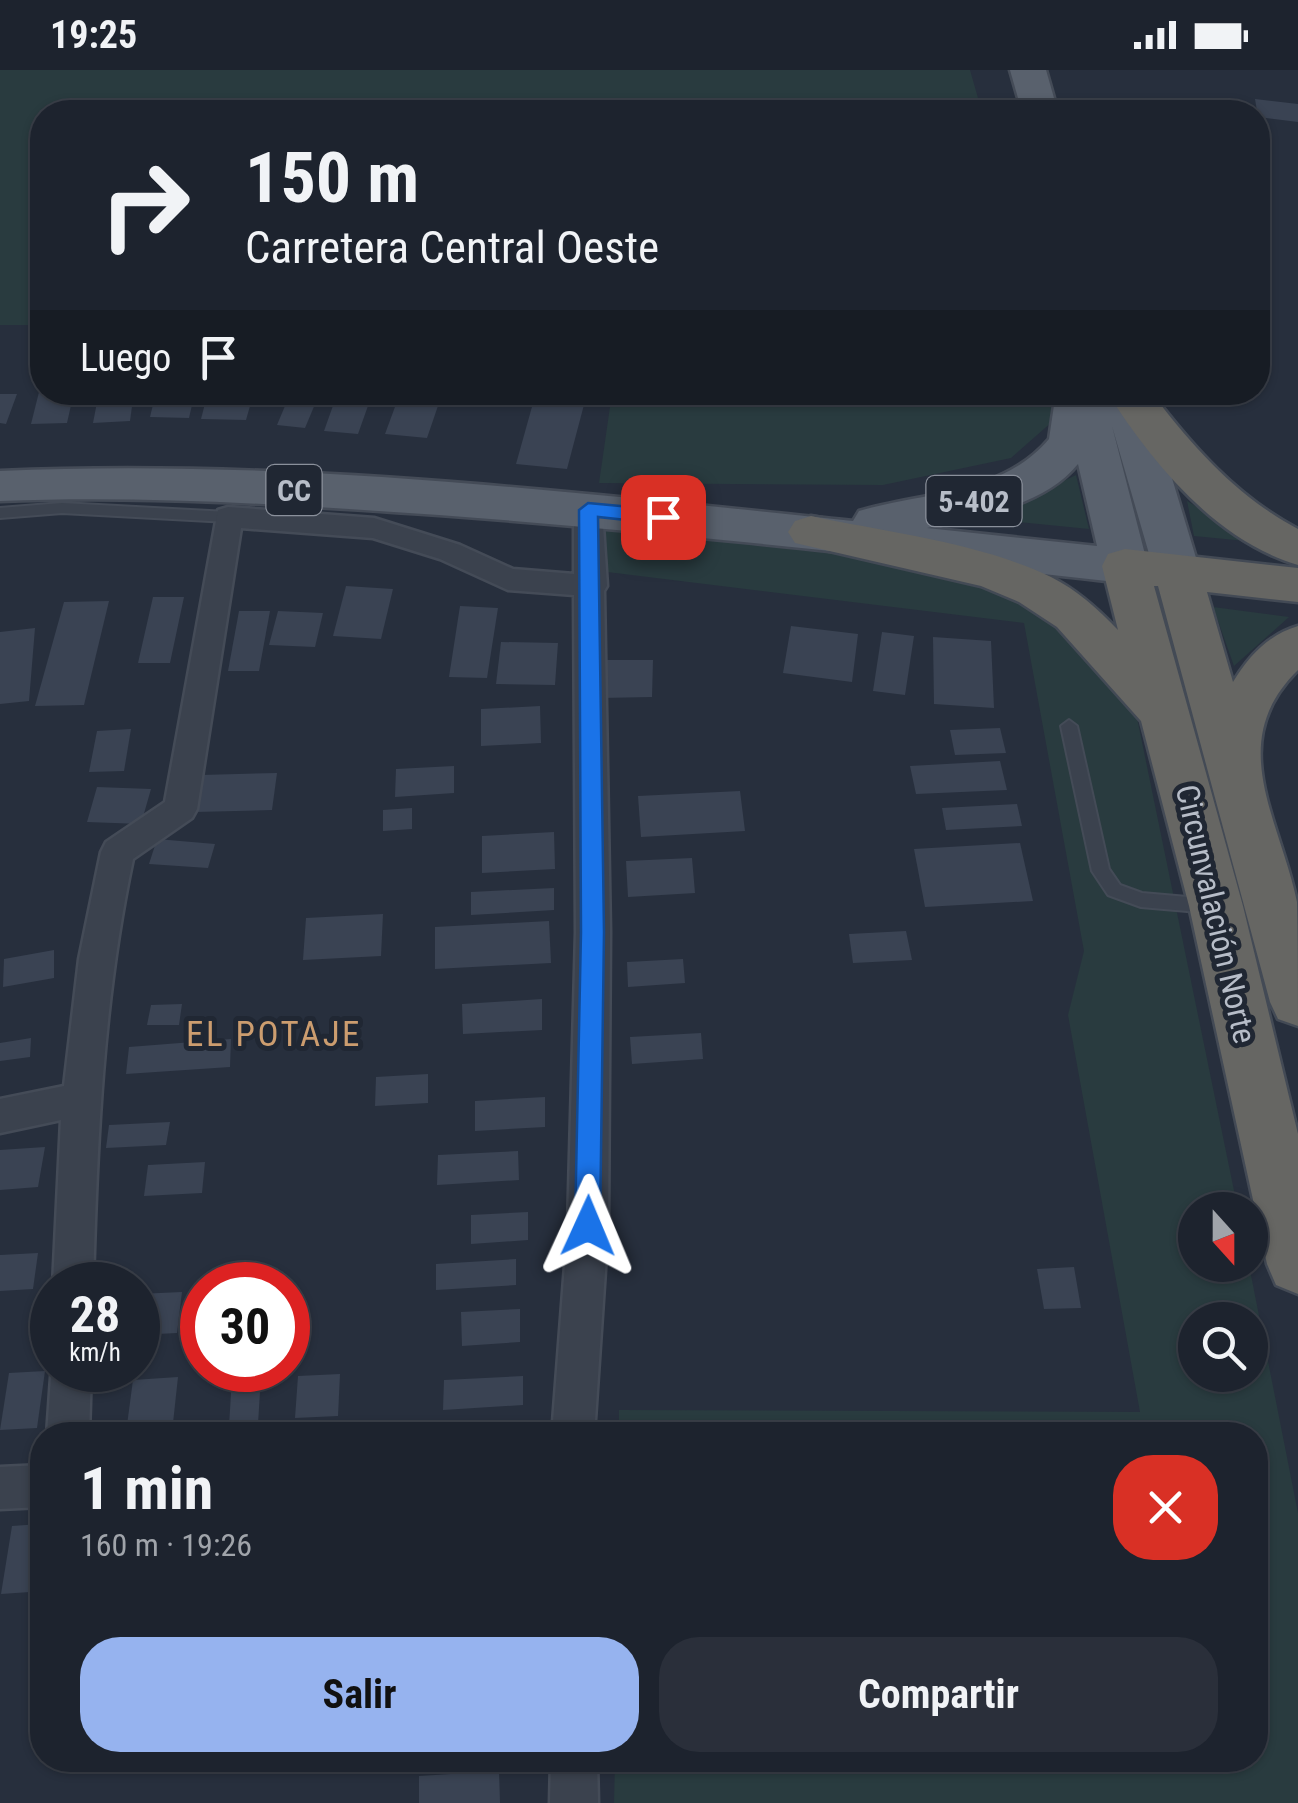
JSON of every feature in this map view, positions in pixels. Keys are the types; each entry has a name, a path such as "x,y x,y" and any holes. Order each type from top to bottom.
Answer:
{"highway":[{"path":"1136,405 1166,445 1214,496 1257,530 1298,550"},
{"path":"811,532 991,572 1036,590 1074,615 1127,669 1154,702 1176,745"},
{"name":"CC","path":"1151,568 1298,585"},
{"name":"Circunvalación Norte","path":"1151,568 1176,745 1298,1264"},
{"name":"Circunvalación Norte","path":"1151,568 1235,769 1298,1002"},
{"path":"1235,769 1238,725 1280,654 1298,644"}],"main road":[{"path":"999,70 1007,100"},
{"path":"1028,70 1037,100"},
{"name":"5-402","path":"811,532 931,513 1003,493 1042,470 1067,448 1078,405"},
{"path":"1084,405 1151,568"},
{"path":"1128,405 1151,568"},
{"name":"CC","path":"0,486 64,482 217,484 588,510 1151,568"}],"street":[{"path":"574,1422 588,1206 592,586 588,510"},
{"path":"75,1262 80,1099 101,918 118,852 180,809 228,517 374,528 450,552 508,579 592,586"},
{"path":"0,1116 80,1099"},
{"path":"68,1422 69,1392"},
{"path":"0,1488 30,1487"},
{"path":"574,1772 574,1803"}],"lane":[{"path":"0,513 62,508 228,517"},
{"path":"1069,726 1102,871 1114,890 1141,900 1216,906"}],"shaded area":[{"path":"0,70 970,70 979,100 30,100 30,325 0,325"},
{"path":"610,405 1055,405 1053,421 1011,458 883,485 599,483"},
{"path":"1076,475 1089,529 967,517 1030,497"},
{"path":"1187,501 1256,542 1194,536"},
{"path":"588,510 991,572 1127,669 1234,1192 1178,1192 1178,1282 1252,1282 1256,1302 1178,1302 1178,1392 1268,1392 1268,1361 1298,1513 1298,1803 614,1803 615,1772 1268,1772 1268,1422 619,1422 619,1410 1140,1412 1068,1015 1084,951 1024,623 591,570"},
{"path":"1213,607 1289,617 1234,666"}],"building":[{"path":"1270,101 1298,104 1298,122 1270,118"},
{"path":"0,394 17,394 6,424 0,423"},
{"path":"36,405 71,405 67,423 31,424"},
{"path":"96,405 132,405 130,421 93,423"},
{"path":"153,405 192,405 189,418 150,417"},
{"path":"205,405 250,405 246,420 201,419"},
{"path":"285,405 315,405 305,428 277,425"},
{"path":"333,405 368,405 358,434 324,431"},
{"path":"396,405 438,405 427,438 385,434"},
{"path":"532,405 584,405 567,469 516,464"},
{"path":"346,586 393,589 381,639 333,636"},
{"path":"153,597 184,597 170,663 138,663"},
{"path":"109,601 84,705 35,706 64,602"},
{"path":"460,606 498,608 487,678 449,677"},
{"path":"239,611 270,611 259,671 228,671"},
{"path":"278,611 323,613 315,647 269,645"},
{"path":"791,626 858,634 852,682 783,673"},
{"path":"35,628 29,701 0,704 0,632"},
{"path":"882,632 914,636 905,695 873,691"},
{"path":"933,637 991,641 994,708 934,704"},
{"path":"501,642 558,643 555,685 496,684"},
{"path":"601,660 653,660 652,697 600,698"},
{"path":"540,706 541,743 481,746 481,709"},
{"path":"1000,728 1006,753 955,755 950,730"},
{"path":"131,729 124,771 89,772 97,731"},
{"path":"1000,761 1007,790 916,794 910,766"},
{"path":"454,766 454,793 395,797 396,769"},
{"path":"277,773 272,810 195,812 201,775"},
{"path":"97,787 151,789 141,824 87,822"},
{"path":"740,791 745,831 641,837 638,796"},
{"path":"1017,804 1022,826 946,830 942,808"},
{"path":"412,808 412,829 383,831 383,810"},
{"path":"554,832 555,869 482,873 482,836"},
{"path":"157,839 215,844 208,868 149,864"},
{"path":"1020,843 1033,901 925,907 914,849"},
{"path":"692,858 695,893 628,897 626,861"},
{"path":"554,888 554,910 471,915 471,892"},
{"path":"383,914 381,956 303,960 306,918"},
{"path":"549,921 551,963 435,969 435,927"},
{"path":"906,931 912,960 853,963 849,934"},
{"path":"54,950 54,978 3,987 4,959"},
{"path":"683,959 685,983 628,987 627,962"},
{"path":"542,999 542,1030 463,1034 462,1004"},
{"path":"182,1004 179,1025 147,1025 151,1005"},
{"path":"701,1033 703,1059 632,1064 630,1037"},
{"path":"31,1038 30,1057 0,1061 0,1043"},
{"path":"231,1039 230,1067 126,1074 129,1047"},
{"path":"428,1074 428,1103 375,1106 376,1077"},
{"path":"545,1097 545,1127 475,1131 475,1101"},
{"path":"170,1122 166,1145 106,1148 109,1125"},
{"path":"45,1147 38,1187 0,1190 0,1150"},
{"path":"518,1151 519,1180 437,1185 438,1155"},
{"path":"205,1162 202,1193 144,1196 148,1165"},
{"path":"528,1212 528,1240 471,1244 471,1215"},
{"path":"38,1253 37,1262 30,1262 30,1289 0,1291 0,1255"},
{"path":"516,1259 516,1285 436,1290 436,1264"},
{"path":"1074,1267 1081,1308 1044,1309 1037,1269"},
{"path":"180,1292 177,1333 160,1334 160,1293"},
{"path":"520,1309 520,1342 462,1346 461,1312"},
{"path":"30,1372 30,1392 42,1392 38,1422 30,1422 30,1428 0,1430 9,1373"},
{"path":"340,1374 338,1416 295,1418 297,1392 310,1392 310,1375"},
{"path":"523,1376 523,1405 443,1410 444,1380"},
{"path":"178,1377 173,1422 127,1422 131,1392 160,1392 160,1378"},
{"path":"231,1392 260,1392 258,1422 229,1422"},
{"path":"30,1525 30,1592 1,1594 12,1526"},
{"path":"499,1772 500,1803 419,1803 419,1776"}],"district":[{"name":"EL POTAJE","path":"274,1034"}],"route":[{"path":"588,1226 592,932 592,586 588,510 663,517"}]}
